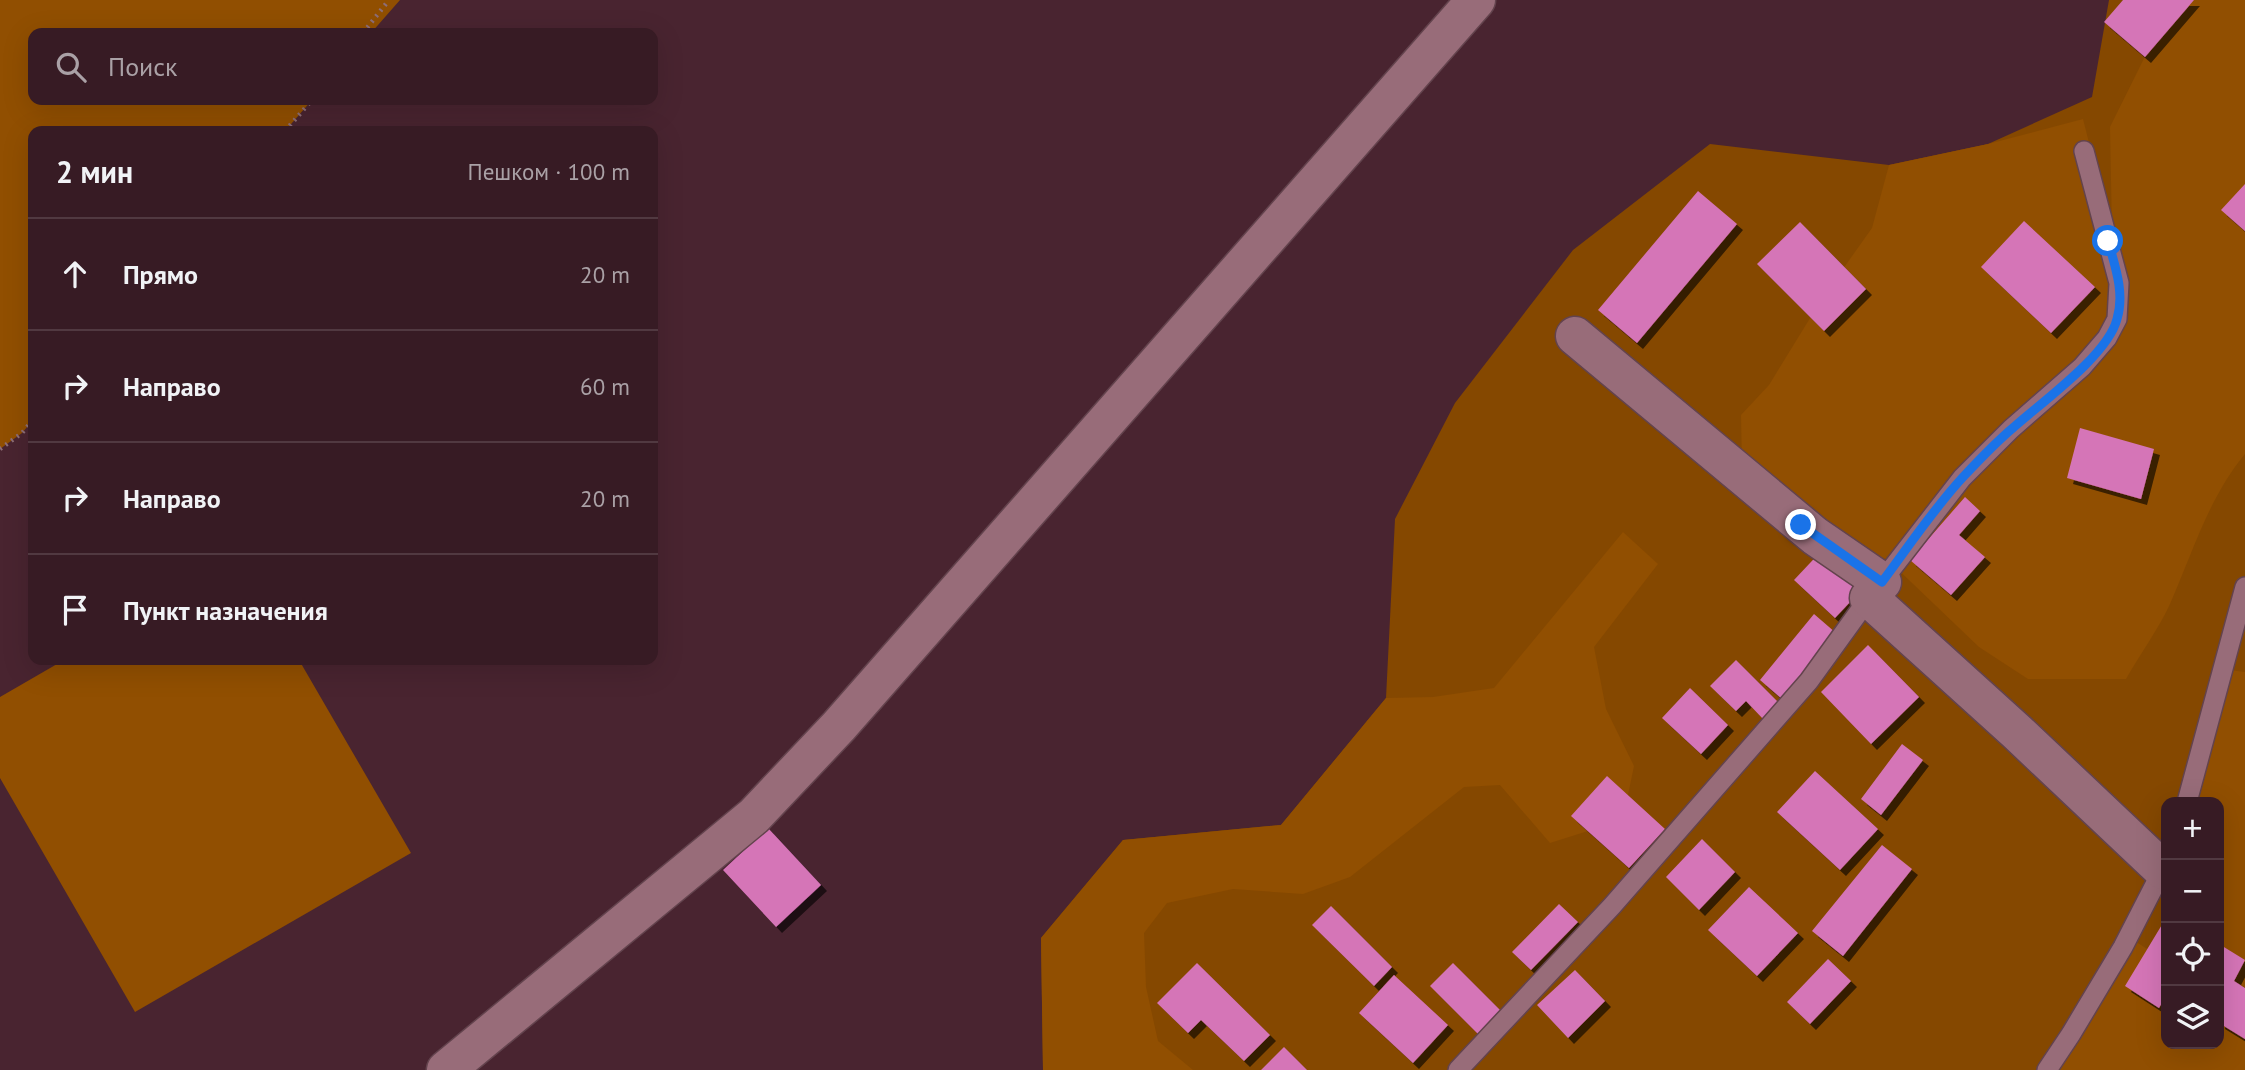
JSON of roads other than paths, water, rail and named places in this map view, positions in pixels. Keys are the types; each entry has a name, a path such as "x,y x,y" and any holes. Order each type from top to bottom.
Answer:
{"street":[{"path":"446,1070 754,816 839,726 1476,0"},
{"path":"1575,336 1876,590 2017,732 2161,863"}],"lane":[{"path":"1458,1070 1612,906 1809,681 1962,478 2099,349 2115,325 2119,309 2119,282 2084,151"},
{"path":"2188,797 2245,587"},
{"path":"2047,1070 2123,947 2161,875"}]}
